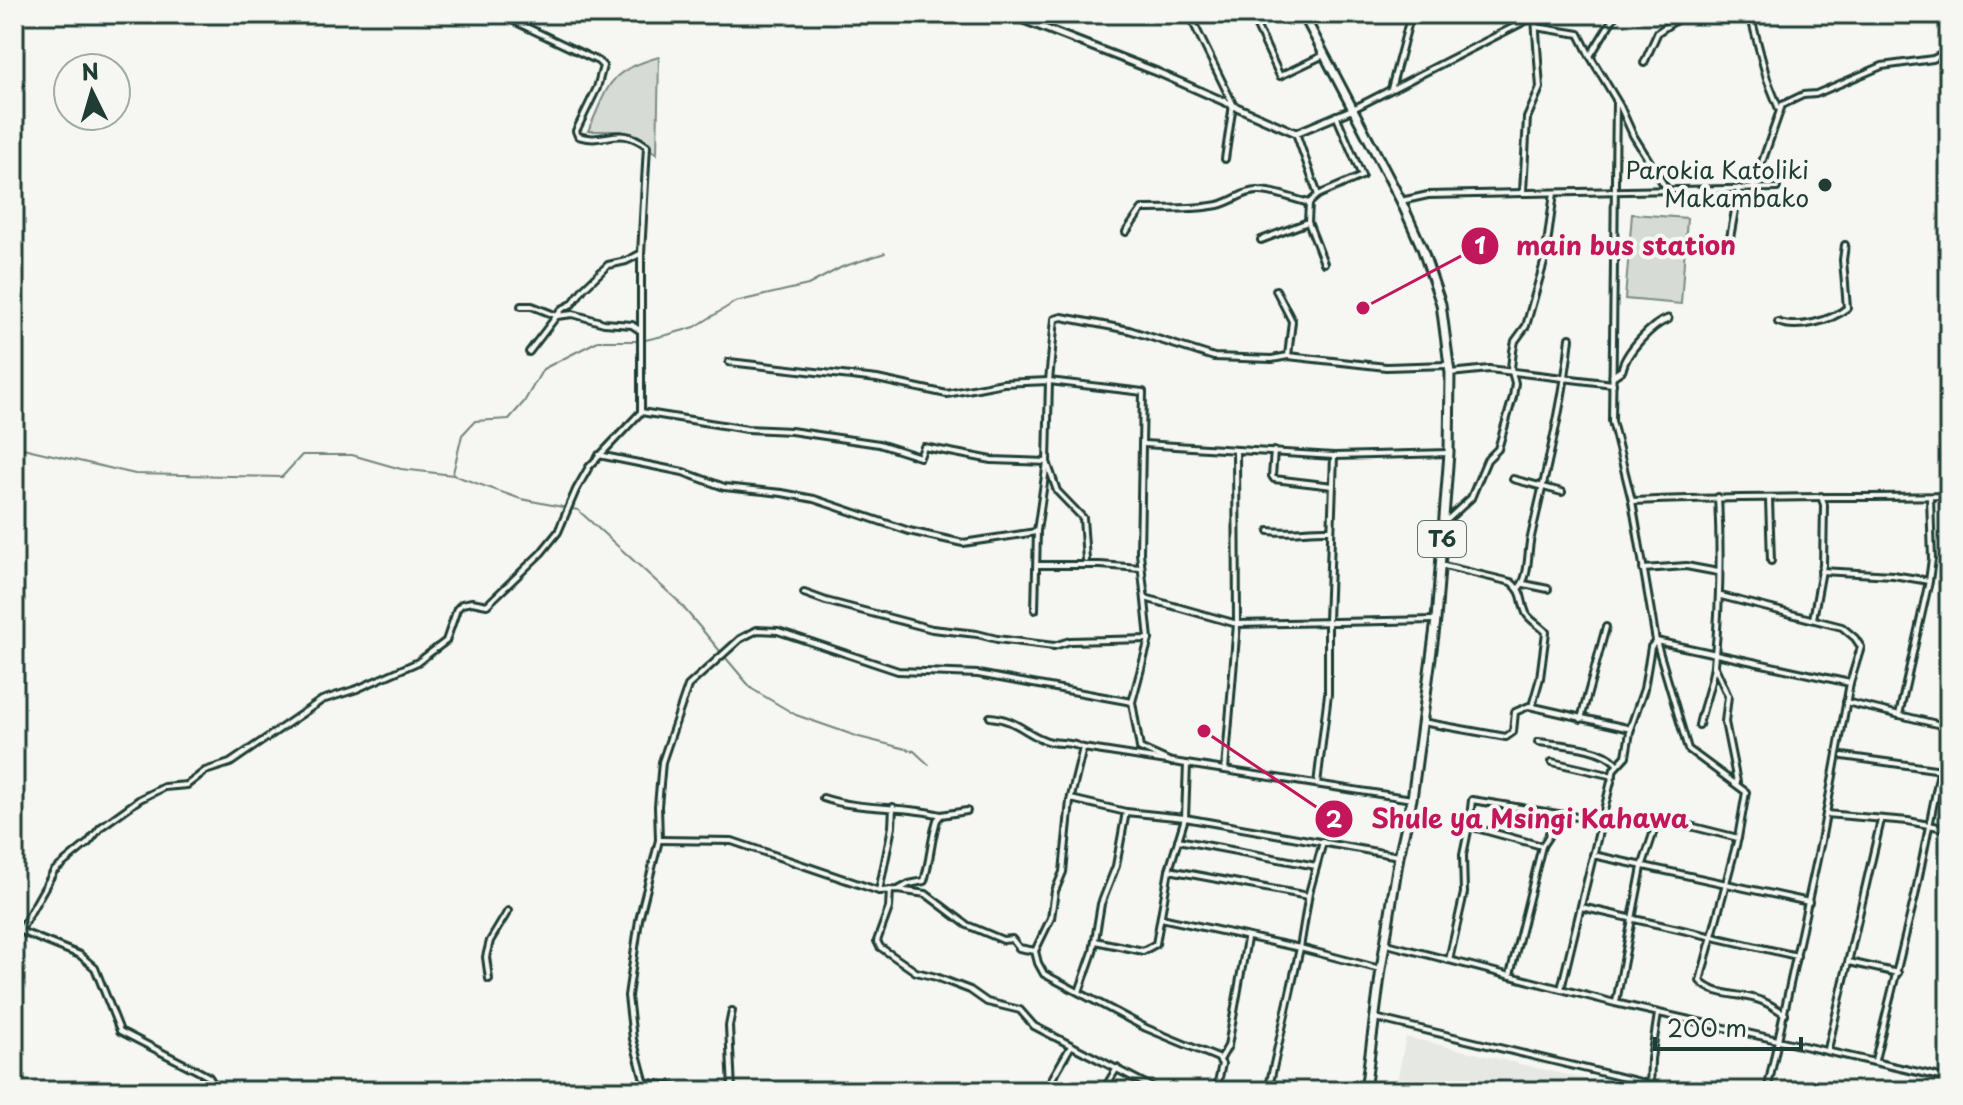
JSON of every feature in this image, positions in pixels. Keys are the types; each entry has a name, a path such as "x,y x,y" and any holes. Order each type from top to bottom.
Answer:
{"highway":[{"name":"T6","path":"1303,14 1401,201 1422,248 1441,304 1450,369 1449,453 1436,620 1412,799 1399,856 1365,1091"}],"street":[{"path":"218,1091 209,1077 120,1031 95,968 80,955 20,931 45,883 101,827 140,799 164,787 187,785 205,771 230,763 322,700 371,684 418,662 435,650 446,641 457,609 462,604 487,605 541,553 558,532 576,490 599,455 641,412 641,254 647,146 631,135 578,136 576,131 597,88 603,66 499,14"},
{"path":"1008,14 1233,104 1296,133 1318,195"},
{"path":"1189,14 1233,104 1225,159"},
{"path":"1251,14 1280,76 1324,55"},
{"path":"1391,90 1411,14"},
{"path":"1590,56 1616,14"},
{"path":"1644,63 1658,32 1676,20 1676,14"},
{"path":"1750,14 1767,79 1779,109"},
{"path":"1868,14 1890,14"},
{"path":"1296,133 1391,90 1526,17 1537,16 1540,88 1527,118 1523,192"},
{"path":"1536,27 1576,31 1633,135 1667,189"},
{"path":"1753,188 1782,105 1803,95 1816,94 1866,71 1933,59 1949,51"},
{"path":"1616,101 1612,421 1632,501 1656,641 1688,749 1746,792 1738,838 1701,983 1718,991 1761,1000 1785,1014"},
{"path":"1324,263 1308,222 1309,203 1318,195 1362,176 1336,115"},
{"path":"1730,238 1739,188"},
{"path":"1401,201 1428,195 1777,188"},
{"path":"1126,232 1142,209 1191,210 1224,204 1243,193 1259,191 1309,203"},
{"path":"1443,524 1471,498 1487,460 1498,449 1513,397 1515,341 1526,326 1545,259 1554,192"},
{"path":"1261,240 1308,222"},
{"path":"1778,322 1787,326 1806,324 1841,313 1847,308 1843,260 1845,245"},
{"path":"529,352 562,309 572,304 608,265 641,254"},
{"path":"1276,290 1292,321 1288,356"},
{"path":"521,306 532,306 557,316 573,314 604,323 632,325 641,331"},
{"path":"1035,610 1037,531 1047,462 1049,381 1054,322 1059,317 1129,330 1214,357 1272,359 1288,356 1386,367 1489,369 1613,384"},
{"path":"1613,376 1622,370 1623,362 1656,323 1668,319"},
{"path":"1518,589 1524,584 1530,538 1563,394 1570,338"},
{"path":"729,362 877,379 947,394 1003,383 1049,381 1143,392 1141,568 1149,639 1132,702 1140,748 1171,762"},
{"path":"641,412 747,429 791,431 879,444 920,457 924,447 992,460 1047,462"},
{"path":"1144,444 1334,456 1449,453"},
{"path":"1225,770 1237,624 1236,450"},
{"path":"1274,451 1274,479 1333,486"},
{"path":"599,455 683,472 724,487 814,499 909,531 963,543 1037,531"},
{"path":"1317,784 1328,694 1334,456"},
{"path":"1047,462 1057,491 1083,518 1086,560"},
{"path":"1513,479 1562,492"},
{"path":"1813,619 1821,571 1824,505 1821,496"},
{"path":"1632,501 1718,497 1949,496"},
{"path":"1699,725 1714,665 1721,596 1718,497"},
{"path":"1899,715 1929,581 1932,559 1930,497"},
{"path":"1769,499 1771,561"},
{"path":"1269,531 1292,534 1305,529 1331,530"},
{"path":"1037,565 1141,568"},
{"path":"1440,565 1511,582 1518,589 1525,600 1528,616 1546,632 1540,678 1532,706"},
{"path":"1643,569 1686,566 1718,572"},
{"path":"1821,571 1893,575 1929,581"},
{"path":"1524,584 1548,589"},
{"path":"804,593 932,629 997,639 1054,646 1070,641 1149,639"},
{"path":"1721,596 1842,627 1861,647 1850,683 1809,902 1767,1091"},
{"path":"1145,598 1237,624 1436,620"},
{"path":"1581,719 1606,627"},
{"path":"647,1091 633,1039 628,996 639,920 659,840 662,762 688,686 740,639 757,630 786,632 898,671 978,674 1132,702"},
{"path":"1656,641 1850,683"},
{"path":"1561,989 1613,776 1617,764 1626,756 1644,689 1651,647 1656,641"},
{"path":"1714,665 1728,696 1725,722 1739,786"},
{"path":"1846,702 1949,727 1898,973 1875,1061"},
{"path":"1422,722 1506,737 1513,732 1515,712 1532,706 1631,729"},
{"path":"990,717 1014,722 1051,742 1073,743 1083,748 1412,799"},
{"path":"1538,742 1610,757 1617,764"},
{"path":"1083,748 1071,799 1063,872 1055,891 1051,918 1035,951 1038,963 1044,974 1146,1028 1220,1060"},
{"path":"1843,756 1949,771"},
{"path":"1552,762 1613,776"},
{"path":"1095,941 1143,951 1156,944 1169,870 1185,818 1187,764"},
{"path":"823,798 861,807 893,807 941,815 967,811"},
{"path":"1071,799 1126,812 1185,818 1399,856"},
{"path":"1449,960 1464,893 1462,869 1472,800 1602,821"},
{"path":"879,891 893,807"},
{"path":"1079,992 1089,967 1101,904 1116,866 1126,812"},
{"path":"1826,814 1908,821 1949,829"},
{"path":"898,890 924,881 941,815"},
{"path":"1510,976 1542,846 1554,815"},
{"path":"1615,1003 1642,867 1660,819 1738,838"},
{"path":"1828,1049 1881,820"},
{"path":"1469,826 1542,846"},
{"path":"659,840 732,841 879,891 926,894 967,925 1003,940 1012,939 1019,948 1035,951"},
{"path":"1178,840 1316,866"},
{"path":"1268,1091 1300,948 1308,896 1323,842"},
{"path":"1593,855 1809,902"},
{"path":"1169,870 1308,896"},
{"path":"890,890 889,908 877,941 880,947 916,972 970,990 987,1002 1020,1010 1034,1026 1159,1091"},
{"path":"1581,907 1797,956"},
{"path":"489,979 486,957 490,941 508,911"},
{"path":"1161,918 1381,969"},
{"path":"1216,1091 1222,1064 1220,1060 1228,1046 1247,938"},
{"path":"1387,944 1615,1003 1828,1049 1949,1079"},
{"path":"1849,962 1898,973"},
{"path":"732,1011 729,1026 732,1091"},
{"path":"1651,1088 1651,1059 1658,1013"},
{"path":"1375,1018 1651,1088 1678,1091"},
{"path":"1045,1091 1071,1046"},
{"path":"1103,1091 1117,1068"},
{"path":"644,1082 699,1091"}],"shaded area":[{"path":"659,57 657,154 622,131 588,131 612,82 629,68"},
{"path":"1632,214 1687,218 1681,304 1625,299"},
{"path":"1406,1037 1634,1091 1395,1091"}],"waterway":[{"path":"453,473 462,435 475,421 509,419 524,402 543,369 598,341 641,341 695,327 735,302 808,285 842,267 885,253"},
{"path":"14,446 135,474 282,477 302,455 352,455 401,469 453,475 521,499 578,510 677,600 752,689 796,715 859,737 914,751 929,765"}],"place":[{"name":"Parokia Katoliki Makambako","path":"1825,185"},
{"name":"main bus station","path":"1363,308"},
{"name":"Shule ya Msingi Kahawa","path":"1204,731"}]}
